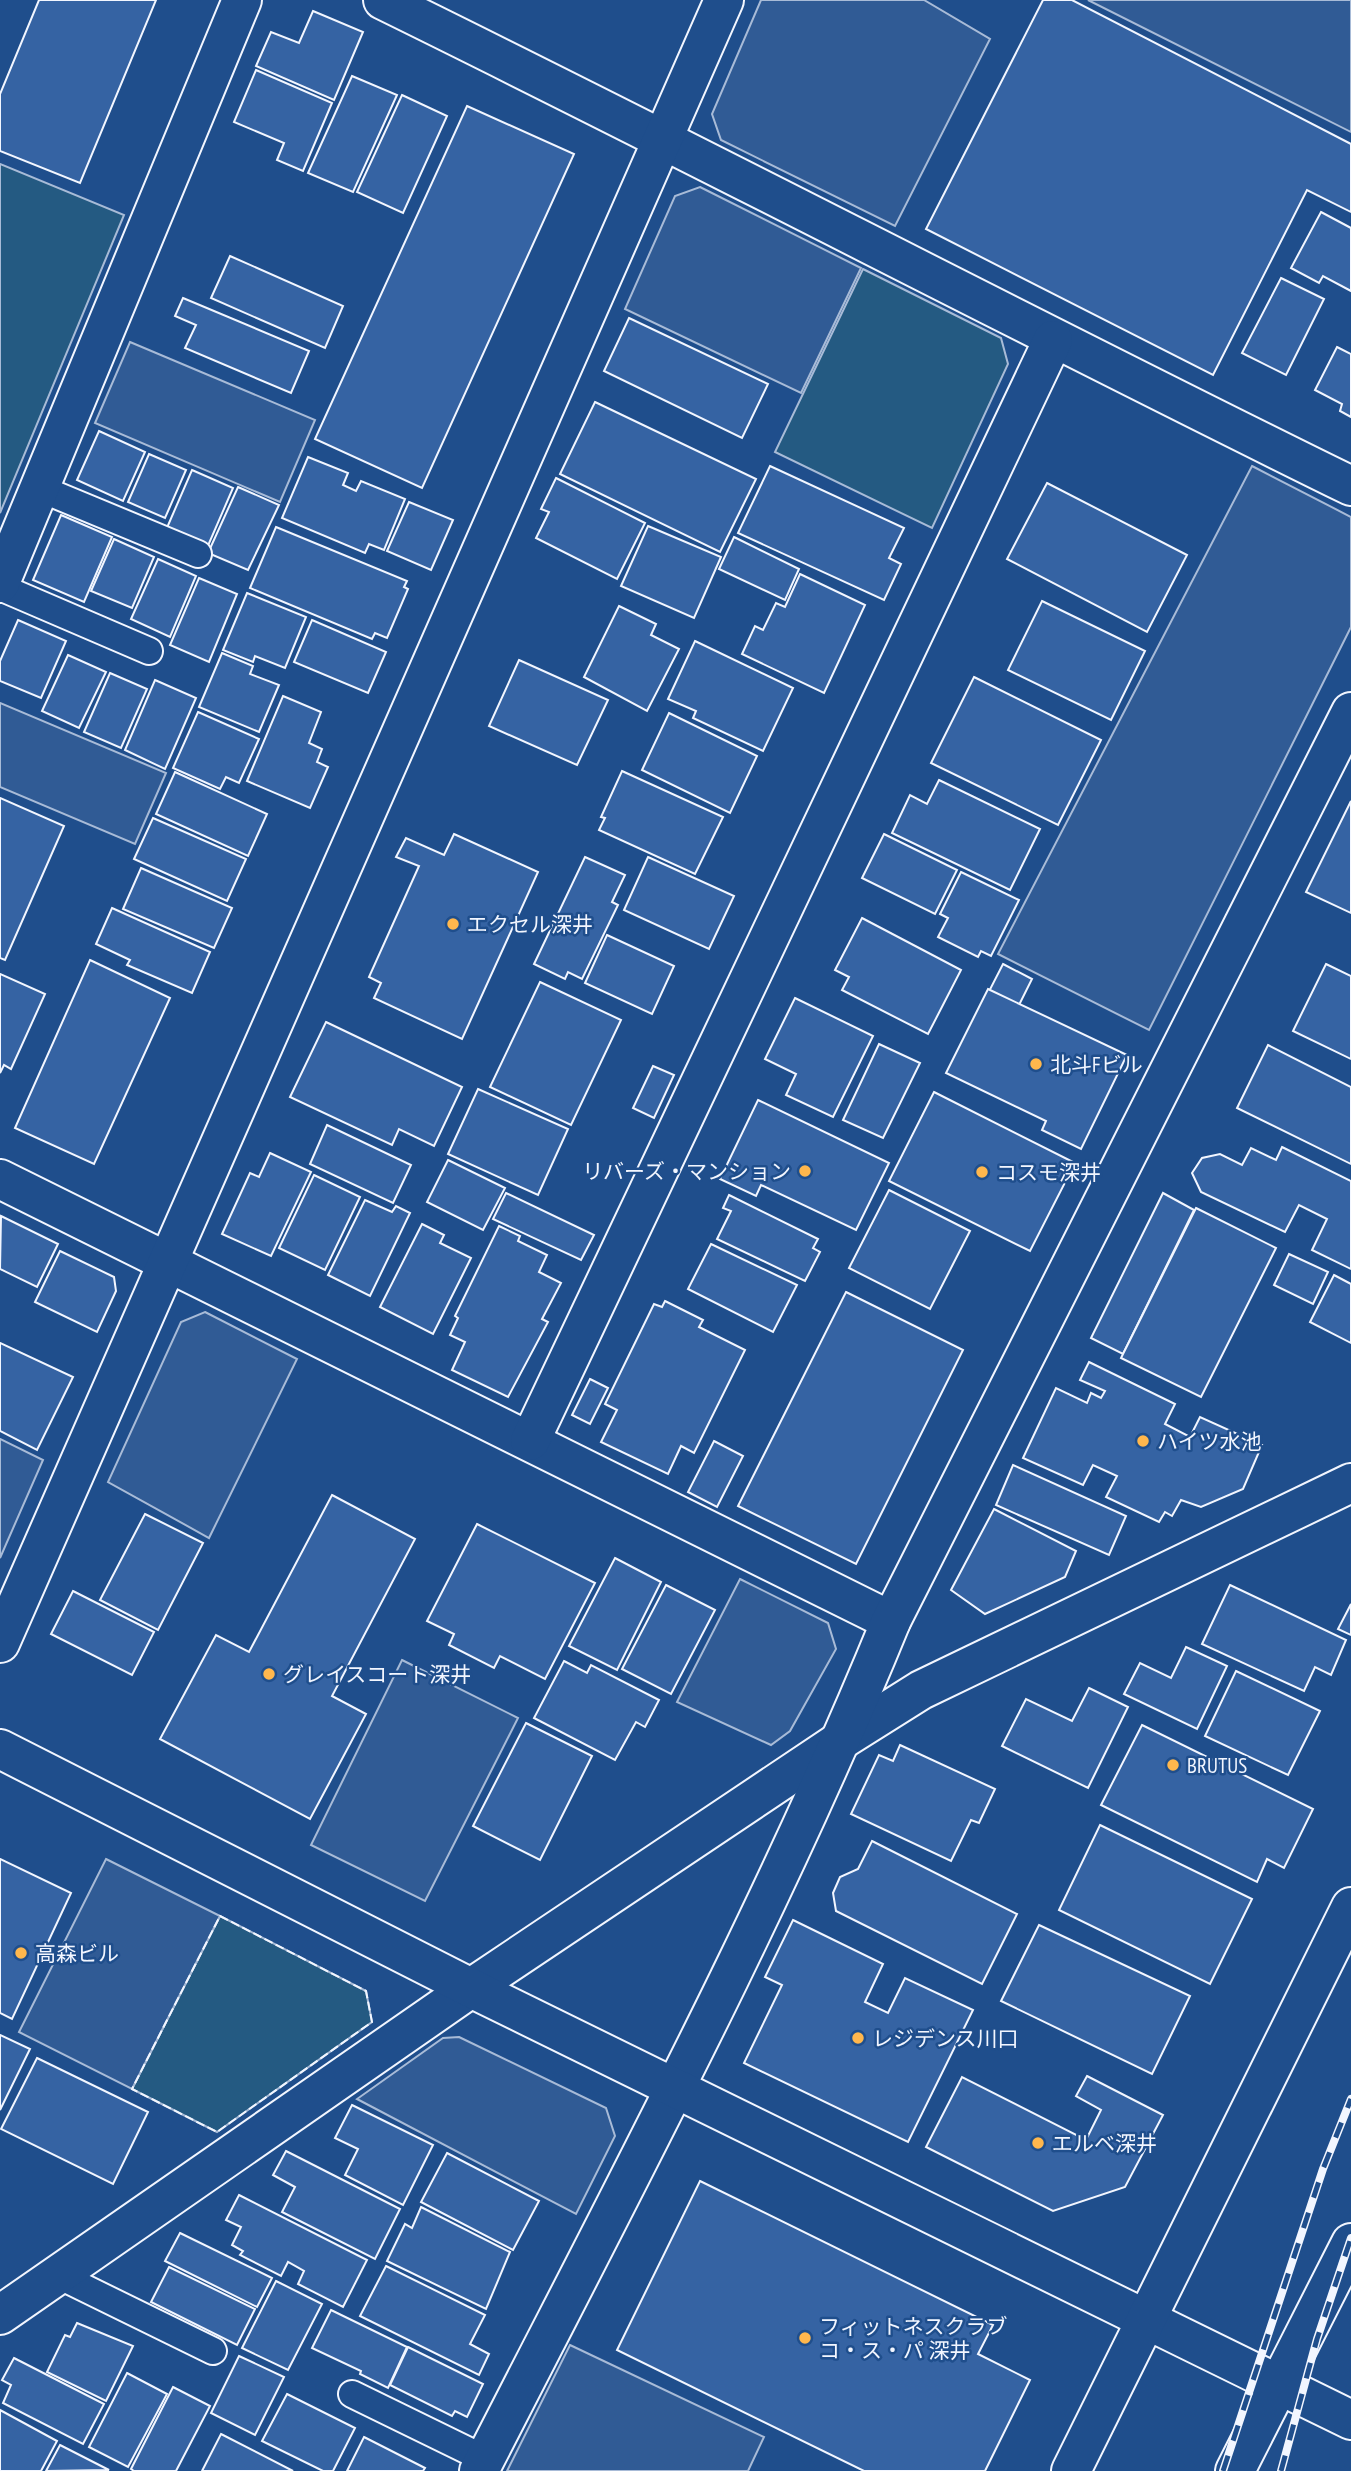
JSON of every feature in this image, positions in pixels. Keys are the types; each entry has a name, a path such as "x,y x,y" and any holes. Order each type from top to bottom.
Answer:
{"street":[{"path":"0,585 242,0"},
{"path":"383,0 663,137 1053,340 1351,486"},
{"path":"0,1643 170,1263 724,0"},
{"path":"530,1441 1053,340"},
{"path":"482,2465 675,2088 843,1738 891,1621 1351,712"},
{"path":"0,1179 891,1621"},
{"path":"0,2315 471,1988 843,1738 921,1690 1351,1483"},
{"path":"0,1749 471,1988 1351,2420"},
{"path":"1071,2471 1351,1907"},
{"path":"1235,2471 1351,2244"}],"lane":[{"path":"40,488 198,554"},
{"path":"0,585 149,651"},
{"path":"58,2275 213,2351"},
{"path":"352,2394 482,2465"}],"shaded area":[{"path":"761,0 924,0 990,39 895,226 721,140 712,114"},
{"path":"1088,0 1351,0 1351,132"},
{"path":"0,164 124,215 0,513"},
{"path":"700,187 861,268 801,393 625,309 675,196"},
{"path":"863,269 1001,338 1008,364 932,528 775,452"},
{"path":"130,342 315,420 280,502 95,423"},
{"path":"1252,466 1351,517 1351,627 1149,1030 998,954"},
{"path":"0,703 166,773 135,844 0,787"},
{"path":"205,1312 297,1359 209,1538 108,1482 181,1322"},
{"path":"0,1439 43,1460 0,1558"},
{"path":"740,1579 828,1623 836,1649 790,1731 771,1745 677,1702"},
{"path":"402,1660 518,1718 425,1901 311,1845"},
{"path":"106,1859 220,1916 132,2089 19,2032"},
{"path":"220,1916 366,1991 372,2022 217,2132 132,2089"},
{"path":"459,2037 606,2108 615,2136 576,2214 357,2099 443,2038"},
{"path":"570,2345 764,2437 748,2471 507,2471"}],"building":[{"path":"39,0 156,0 80,183 0,151 0,94"},
{"path":"1043,0 1072,0 1351,144 1351,212 1307,190 1213,375 926,229"},
{"path":"313,11 363,32 334,100 256,66 271,32 299,43"},
{"path":"256,70 332,103 303,171 277,160 284,143 234,122"},
{"path":"352,76 397,95 353,192 308,173"},
{"path":"402,95 447,116 403,213 357,192"},
{"path":"467,106 574,154 422,488 315,439"},
{"path":"1321,212 1351,228 1351,291 1323,276 1319,283 1291,268"},
{"path":"230,256 343,306 325,348 211,298"},
{"path":"1281,278 1324,299 1286,375 1242,353"},
{"path":"183,298 309,351 291,393 185,348 196,325 175,316"},
{"path":"629,318 768,384 742,438 604,371"},
{"path":"1337,347 1351,354 1351,417 1340,411 1342,404 1315,390"},
{"path":"595,402 756,479 720,552 560,474"},
{"path":"99,431 145,452 123,501 77,480"},
{"path":"149,454 186,470 165,518 128,502"},
{"path":"308,457 348,473 343,485 356,491 361,481 405,499 384,550 369,544 365,553 282,518"},
{"path":"770,466 904,528 889,558 901,564 884,600 738,533"},
{"path":"192,470 233,488 207,548 166,530"},
{"path":"556,478 645,523 617,579 536,538 549,512 541,509"},
{"path":"1047,483 1187,555 1147,632 1007,559"},
{"path":"238,487 279,505 248,570 208,553"},
{"path":"409,502 453,520 431,570 387,551"},
{"path":"61,515 112,537 84,602 33,580"},
{"path":"648,526 721,557 694,618 621,586"},
{"path":"276,527 407,581 404,587 408,589 387,638 375,633 372,639 250,588"},
{"path":"734,537 799,569 785,600 719,569"},
{"path":"114,539 154,557 132,608 91,591"},
{"path":"158,559 196,576 170,637 131,619"},
{"path":"800,574 865,605 824,693 742,654 755,626 763,630 776,603 785,607"},
{"path":"199,578 237,594 209,662 170,645"},
{"path":"247,593 306,617 285,668 255,656 253,662 223,650"},
{"path":"1042,601 1145,651 1111,720 1008,670"},
{"path":"619,606 656,624 651,635 679,649 647,711 584,677"},
{"path":"18,620 66,641 41,698 0,681 0,661"},
{"path":"312,620 386,652 368,693 294,662"},
{"path":"695,641 793,688 763,751 693,718 696,711 668,699"},
{"path":"222,653 253,666 250,674 279,685 259,732 199,707"},
{"path":"68,655 106,672 79,728 42,711"},
{"path":"519,660 608,700 577,765 489,726"},
{"path":"110,673 147,689 121,748 84,732"},
{"path":"974,677 1101,740 1058,825 931,763"},
{"path":"155,680 196,698 165,769 125,750"},
{"path":"283,696 321,712 309,743 322,749 317,762 328,767 310,808 247,781"},
{"path":"198,712 259,739 239,783 226,777 220,789 173,768"},
{"path":"669,713 757,756 730,813 642,770"},
{"path":"622,771 723,817 695,874 599,830 605,818 601,817"},
{"path":"175,772 267,814 248,856 156,814"},
{"path":"939,780 1040,829 1010,890 892,833 910,795 927,804"},
{"path":"0,798 64,826 5,960 0,958"},
{"path":"1351,801 1351,913 1306,892"},
{"path":"153,818 246,859 227,901 134,859"},
{"name":"エクセル深井","path":"454,834 538,872 462,1039 374,998 381,983 369,977 419,866 396,857 406,838 444,855"},
{"path":"884,834 957,870 935,914 862,878"},
{"path":"585,857 625,875 612,902 618,905 582,979 568,972 565,979 534,964"},
{"path":"648,857 734,896 709,949 624,910"},
{"path":"141,868 232,908 214,948 123,909"},
{"path":"961,872 1019,900 991,956 981,951 978,957 938,937 948,918 940,914"},
{"path":"112,908 210,952 192,993 127,965 130,960 96,944"},
{"path":"862,918 961,970 928,1034 842,990 849,977 835,970"},
{"path":"607,935 674,966 652,1014 585,983"},
{"path":"90,960 170,998 94,1164 15,1128"},
{"path":"1003,964 1032,979 1012,1019 982,1005"},
{"path":"1326,964 1351,976 1351,1059 1293,1031"},
{"path":"0,974 45,994 11,1069 4,1065 0,1073"},
{"path":"540,982 621,1020 571,1125 490,1087"},
{"name":"北斗Fビル","path":"988,989 1127,1055 1081,1149 1042,1130 1046,1121 946,1073"},
{"path":"795,998 873,1036 833,1117 786,1095 796,1074 765,1059"},
{"path":"326,1022 462,1087 434,1146 399,1129 392,1145 290,1097"},
{"path":"879,1044 920,1063 883,1138 843,1120"},
{"path":"1268,1045 1351,1087 1351,1164 1237,1108"},
{"path":"653,1066 674,1075 654,1118 633,1108"},
{"path":"478,1089 568,1129 538,1195 448,1154"},
{"name":"コスモ深井","path":"934,1092 1075,1163 1030,1251 889,1181"},
{"name":"リバーズ・マンション","path":"758,1100 889,1163 856,1230 761,1185 756,1196 720,1179"},
{"path":"327,1125 411,1165 393,1203 310,1164"},
{"path":"1282,1147 1351,1181 1351,1269 1312,1250 1327,1219 1299,1205 1285,1232 1201,1192 1192,1173 1202,1158 1220,1154 1242,1165 1251,1148 1276,1160"},
{"path":"270,1153 311,1172 271,1256 222,1234 250,1173 259,1177"},
{"path":"448,1160 505,1188 483,1230 427,1202"},
{"path":"314,1175 360,1197 325,1270 279,1248"},
{"path":"889,1190 970,1231 930,1309 849,1268"},
{"path":"506,1193 594,1235 581,1260 493,1219"},
{"path":"1163,1193 1194,1210 1123,1354 1091,1338"},
{"path":"729,1195 818,1239 813,1248 820,1252 805,1281 717,1239 731,1211 723,1208"},
{"path":"365,1200 392,1212 396,1206 410,1213 370,1296 328,1275"},
{"path":"1196,1208 1276,1248 1201,1397 1121,1358"},
{"path":"1,1216 58,1244 37,1287 0,1269"},
{"path":"422,1224 444,1235 440,1243 471,1258 433,1334 380,1307"},
{"path":"499,1226 520,1236 518,1241 547,1255 539,1272 561,1283 542,1319 548,1322 508,1397 452,1370 465,1342 450,1335 458,1318 455,1316"},
{"path":"711,1244 797,1285 773,1332 688,1289"},
{"path":"60,1251 114,1277 116,1291 97,1332 35,1302"},
{"path":"1289,1254 1328,1272 1313,1304 1274,1285"},
{"path":"1334,1275 1351,1284 1351,1343 1310,1322"},
{"path":"846,1292 963,1350 856,1564 738,1506"},
{"path":"665,1301 703,1320 699,1327 745,1350 694,1453 681,1446 668,1474 601,1442 617,1410 605,1404 654,1304 662,1307"},
{"path":"0,1343 73,1377 37,1450 0,1431"},
{"name":"ハイツ水池","path":"1089,1362 1175,1404 1165,1424 1190,1437 1200,1417 1262,1445 1243,1489 1201,1507 1181,1500 1172,1516 1165,1512 1159,1522 1106,1497 1117,1476 1093,1465 1083,1485 1023,1458 1056,1388 1087,1403 1091,1393 1101,1398 1105,1391 1080,1380"},
{"path":"590,1379 608,1388 590,1424 572,1415"},
{"path":"714,1441 743,1456 717,1507 688,1492"},
{"path":"1013,1465 1126,1516 1109,1555 996,1505"},
{"name":"グレイスコート深井","path":"332,1495 415,1539 332,1696 366,1714 310,1819 160,1739 216,1635 249,1652"},
{"path":"994,1509 1076,1551 1065,1577 985,1614 951,1590"},
{"path":"145,1514 203,1543 158,1630 100,1600"},
{"path":"477,1524 595,1583 545,1679 500,1656 494,1668 449,1645 454,1634 427,1621"},
{"path":"615,1558 661,1582 617,1670 569,1646"},
{"path":"666,1585 715,1610 671,1694 622,1669"},
{"path":"1230,1585 1346,1640 1331,1675 1315,1667 1304,1691 1202,1644"},
{"path":"73,1591 154,1632 132,1675 51,1634"},
{"path":"1351,1604 1351,1635 1338,1629"},
{"path":"1186,1647 1227,1666 1197,1729 1124,1694 1140,1663 1171,1678"},
{"path":"564,1661 587,1673 591,1665 659,1700 645,1727 636,1722 615,1760 534,1718"},
{"path":"1236,1671 1320,1711 1288,1775 1205,1736"},
{"path":"1089,1688 1128,1707 1088,1788 1002,1746 1026,1699 1072,1721"},
{"path":"526,1723 592,1756 540,1860 473,1826"},
{"name":"BRUTUS","path":"1142,1725 1313,1809 1284,1868 1267,1859 1257,1882 1101,1805"},
{"path":"900,1745 995,1789 979,1823 971,1820 951,1861 851,1814 879,1755 893,1761"},
{"path":"1100,1825 1252,1899 1210,1984 1059,1910"},
{"path":"872,1841 1017,1914 982,1984 836,1911 833,1893 840,1877 858,1869"},
{"name":"高森ビル","path":"0,1859 71,1893 12,2019 0,2013"},
{"name":"レジデンス川口","path":"793,1920 883,1964 865,2002 888,2013 905,1978 973,2010 908,2142 744,2063 782,1985 765,1977"},
{"path":"1039,1925 1190,1996 1152,2074 1001,2001"},
{"path":"0,2035 30,2049 0,2110"},
{"path":"37,2058 148,2112 113,2184 1,2129"},
{"name":"エルベ深井","path":"1087,2076 1163,2115 1125,2187 1053,2211 926,2147 962,2077 1086,2140 1101,2110 1076,2096"},
{"path":"352,2105 433,2145 403,2205 345,2175 358,2149 335,2138"},
{"path":"286,2151 400,2209 375,2259 282,2212 295,2187 273,2175"},
{"path":"447,2153 539,2201 513,2250 421,2202"},
{"name":"フィットネスクラブ コ・ス・パ 深井","path":"700,2181 993,2325 978,2354 1030,2380 985,2471 864,2471 617,2350"},
{"path":"239,2195 367,2260 343,2307 298,2284 304,2271 288,2262 281,2276 240,2255 243,2251 232,2245 241,2227 226,2220"},
{"path":"421,2207 510,2252 486,2309 387,2261 405,2224 412,2228"},
{"path":"180,2233 272,2278 257,2307 165,2261"},
{"path":"386,2266 485,2315 470,2344 489,2354 479,2375 360,2316"},
{"path":"169,2267 255,2309 237,2345 151,2302"},
{"path":"276,2281 322,2304 288,2370 242,2348"},
{"path":"331,2310 407,2347 388,2388 360,2374 361,2371 312,2348"},
{"path":"77,2323 133,2346 106,2401 47,2372 65,2335 70,2337"},
{"path":"408,2347 483,2384 467,2417 455,2411 452,2416 390,2385"},
{"path":"239,2356 284,2377 255,2435 211,2413"},
{"path":"14,2358 104,2404 83,2444 3,2403 11,2385 2,2380"},
{"path":"127,2373 167,2394 128,2467 89,2447"},
{"path":"173,2387 210,2406 176,2471 134,2471 131,2469"},
{"path":"287,2394 355,2428 333,2471 323,2471 262,2441"},
{"path":"0,2410 57,2441 41,2471 0,2471"},
{"path":"221,2434 293,2471 202,2471"},
{"path":"364,2437 425,2468 423,2471 347,2471"},
{"path":"60,2445 109,2470 46,2471"}],"railway":[{"path":"1223,2471 1323,2169 1351,2099"},
{"path":"1281,2471 1317,2339 1351,2238"}],"fence":[{"path":"220,1916 366,1991 372,2022 217,2132 132,2089 220,1916"}],"place":[{"name":"エクセル深井","path":"453,924"},
{"name":"北斗Fビル","path":"1036,1064"},
{"name":"リバーズ・マンション","path":"805,1171"},
{"name":"コスモ深井","path":"982,1172"},
{"name":"ハイツ水池","path":"1143,1441"},
{"name":"グレイスコート深井","path":"269,1674"},
{"name":"BRUTUS","path":"1173,1765"},
{"name":"高森ビル","path":"21,1953"},
{"name":"レジデンス川口","path":"858,2038"},
{"name":"エルベ深井","path":"1038,2143"},
{"name":"フィットネスクラブ コ・ス・パ 深井","path":"805,2338"}]}
